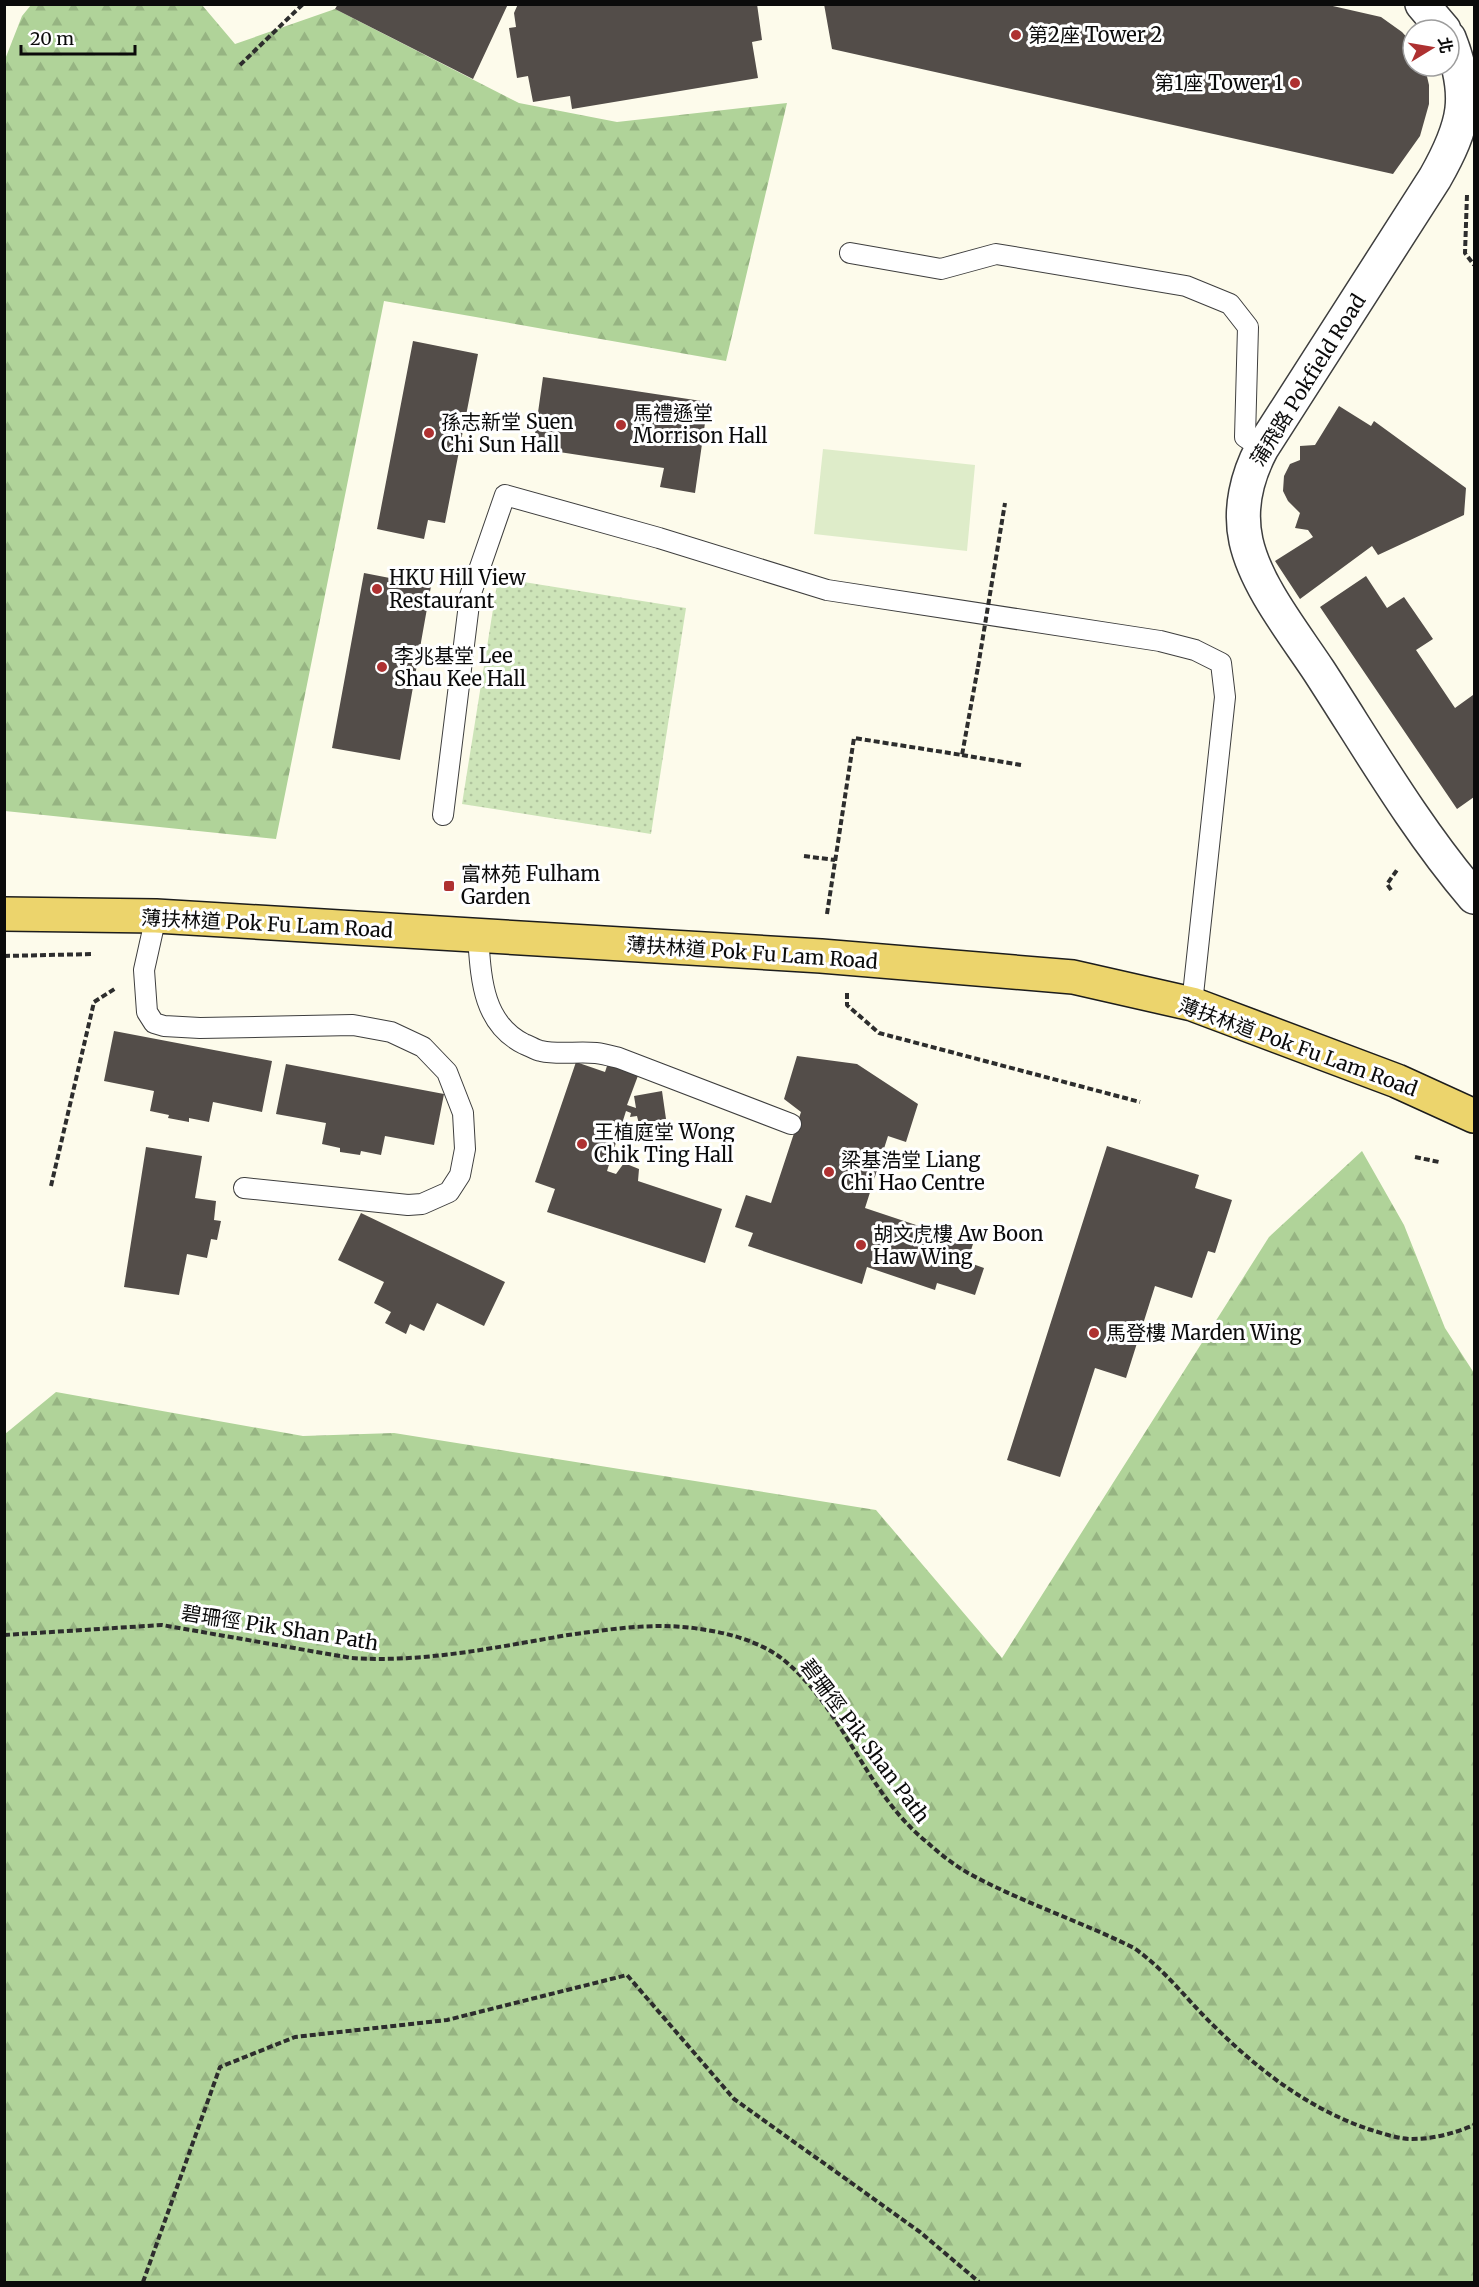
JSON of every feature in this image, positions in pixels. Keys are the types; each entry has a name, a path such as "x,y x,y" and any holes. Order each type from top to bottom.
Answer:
{"main road":[{"name":"薄扶林道 Pok Fu Lam Road","path":"4,914 156,916 810,955 1073,977 1192,1004 1398,1081 1474,1116"}],"street":[{"path":"1422,4 1434,18"},
{"name":"蒲飛路 Pokfield Road","path":"1461,75 1462,115 1448,155 1262,448 1248,479 1243,515 1245,540 1255,567 1276,604 1429,840 1474,897"}],"lane":[{"path":"850,253 940,269 996,254 1186,286 1230,304 1248,327 1245,437 1262,448"},
{"path":"443,815 470,597 505,495 659,538 827,590 1195,650 1221,663 1225,697 1192,1004"},
{"path":"156,916 144,970 147,1012 154,1023 164,1026 200,1028 353,1025 391,1032 423,1047 447,1072 463,1113 465,1149 460,1175 449,1192 422,1204 408,1205 244,1188"},
{"path":"478,936 480,969 485,996 497,1023 516,1039 539,1051 562,1054 596,1053 619,1058 791,1124"}],"path":[{"path":"240,65 303,4"},
{"path":"1468,189 1465,254 1474,265"},
{"path":"962,755 1005,503"},
{"path":"827,915 854,738 1021,765"},
{"path":"804,856 835,861"},
{"path":"1391,890 1387,884 1397,870"},
{"path":"4,956 100,954"},
{"path":"51,1186 94,1002 144,970"},
{"path":"847,994 847,1005 879,1033 1140,1102"},
{"path":"1415,1157 1439,1162"},
{"name":"碧珊徑 Pik Shan Path","path":"4,1635 162,1625 351,1658 376,1659 451,1654 612,1629 648,1626 702,1629 737,1637 766,1649 784,1660 805,1682 854,1749 888,1803 923,1839 967,1872 1122,1942 1143,1954 1237,2048 1295,2095 1337,2118 1392,2136 1424,2138 1445,2135 1474,2125"},
{"path":"143,2283 220,2067 295,2037 447,2020 627,1975 734,2099 920,2232 978,2283"}],"green space":[{"path":"31,5 202,5 235,44 335,9 519,103 617,122 787,103 726,361 384,301 276,839 5,811 4,62 22,16"},
{"path":"823,449 975,465 967,551 814,534"},
{"path":"498,578 686,608 651,834 462,804"},
{"path":"1362,1151 1404,1225 1445,1328 1474,1373 1474,2282 5,2282 5,1434 56,1392 303,1436 394,1433 876,1510 1002,1658 1269,1237"}],"building":[{"path":"338,4 508,4 473,79 335,9"},
{"path":"518,4 757,4 762,40 752,42 758,78 572,109 570,96 533,102 528,76 517,78 509,28 516,27 514,13"},
{"path":"824,4 1324,4 1381,17 1401,31 1401,78 1427,78 1429,104 1420,136 1393,174 832,49"},
{"name":"孫志新堂 Suen Chi Sun Hall","path":"413,341 478,354 445,523 428,520 424,539 377,529"},
{"name":"馬禮遜堂 Morrison Hall","path":"543,377 708,402 695,493 660,487 664,468 533,448"},
{"path":"1339,406 1371,426 1374,421 1466,488 1464,515 1378,555 1372,546 1300,599 1275,561 1313,537 1308,530 1295,528 1300,513 1288,501 1283,491 1284,476 1290,464 1300,460 1300,446 1315,445"},
{"name":"李兆基堂 Lee Shau Kee Hall","path":"364,573 431,586 400,760 332,748"},
{"path":"1366,576 1387,608 1404,597 1433,639 1416,650 1455,708 1473,695 1474,797 1457,809 1320,607"},
{"path":"114,1031 272,1061 262,1112 213,1102 209,1122 189,1118 189,1122 168,1118 169,1115 150,1111 154,1091 104,1081"},
{"path":"797,1056 857,1064 918,1104 906,1142 888,1136 865,1208 973,1244 967,1262 984,1268 975,1295 937,1283 935,1290 867,1267 862,1284 748,1246 753,1233 735,1227 746,1195 771,1203 801,1112 784,1099"},
{"name":"王植庭堂 Wong Chik Ting Hall","path":"576,1062 605,1072 608,1063 639,1073 627,1105 636,1108 634,1096 662,1091 666,1119 639,1124 637,1116 630,1117 631,1113 626,1111 607,1171 616,1174 624,1163 639,1169 638,1181 722,1209 705,1263 547,1212 555,1189 535,1182"},
{"path":"286,1064 444,1094 434,1145 385,1136 381,1155 361,1151 360,1155 340,1152 340,1148 322,1144 326,1123 276,1114"},
{"name":"馬登樓 Marden Wing","path":"1107,1146 1199,1175 1195,1188 1232,1200 1215,1253 1208,1251 1192,1298 1155,1286 1126,1378 1095,1368 1060,1477 1007,1460"},
{"path":"146,1147 202,1156 195,1198 216,1201 214,1220 221,1221 217,1240 211,1239 207,1258 187,1254 179,1295 124,1287"},
{"path":"361,1213 505,1282 484,1326 437,1303 424,1331 410,1324 406,1334 385,1323 391,1312 374,1303 384,1282 338,1260"}],"place":[{"name":"第2座 Tower 2","path":"1016,35"},
{"name":"第1座 Tower 1","path":"1295,83"},
{"name":"馬禮遜堂 Morrison Hall","path":"621,425"},
{"name":"孫志新堂 Suen Chi Sun Hall","path":"429,433"},
{"name":"HKU Hill View Restaurant","path":"377,589"},
{"name":"李兆基堂 Lee Shau Kee Hall","path":"382,667"},
{"name":"富林苑 Fulham Garden","path":"449,886"},
{"name":"王植庭堂 Wong Chik Ting Hall","path":"582,1144"},
{"name":"梁基浩堂 Liang Chi Hao Centre","path":"829,1172"},
{"name":"胡文虎樓 Aw Boon Haw Wing","path":"861,1245"},
{"name":"馬登樓 Marden Wing","path":"1094,1333"}]}
